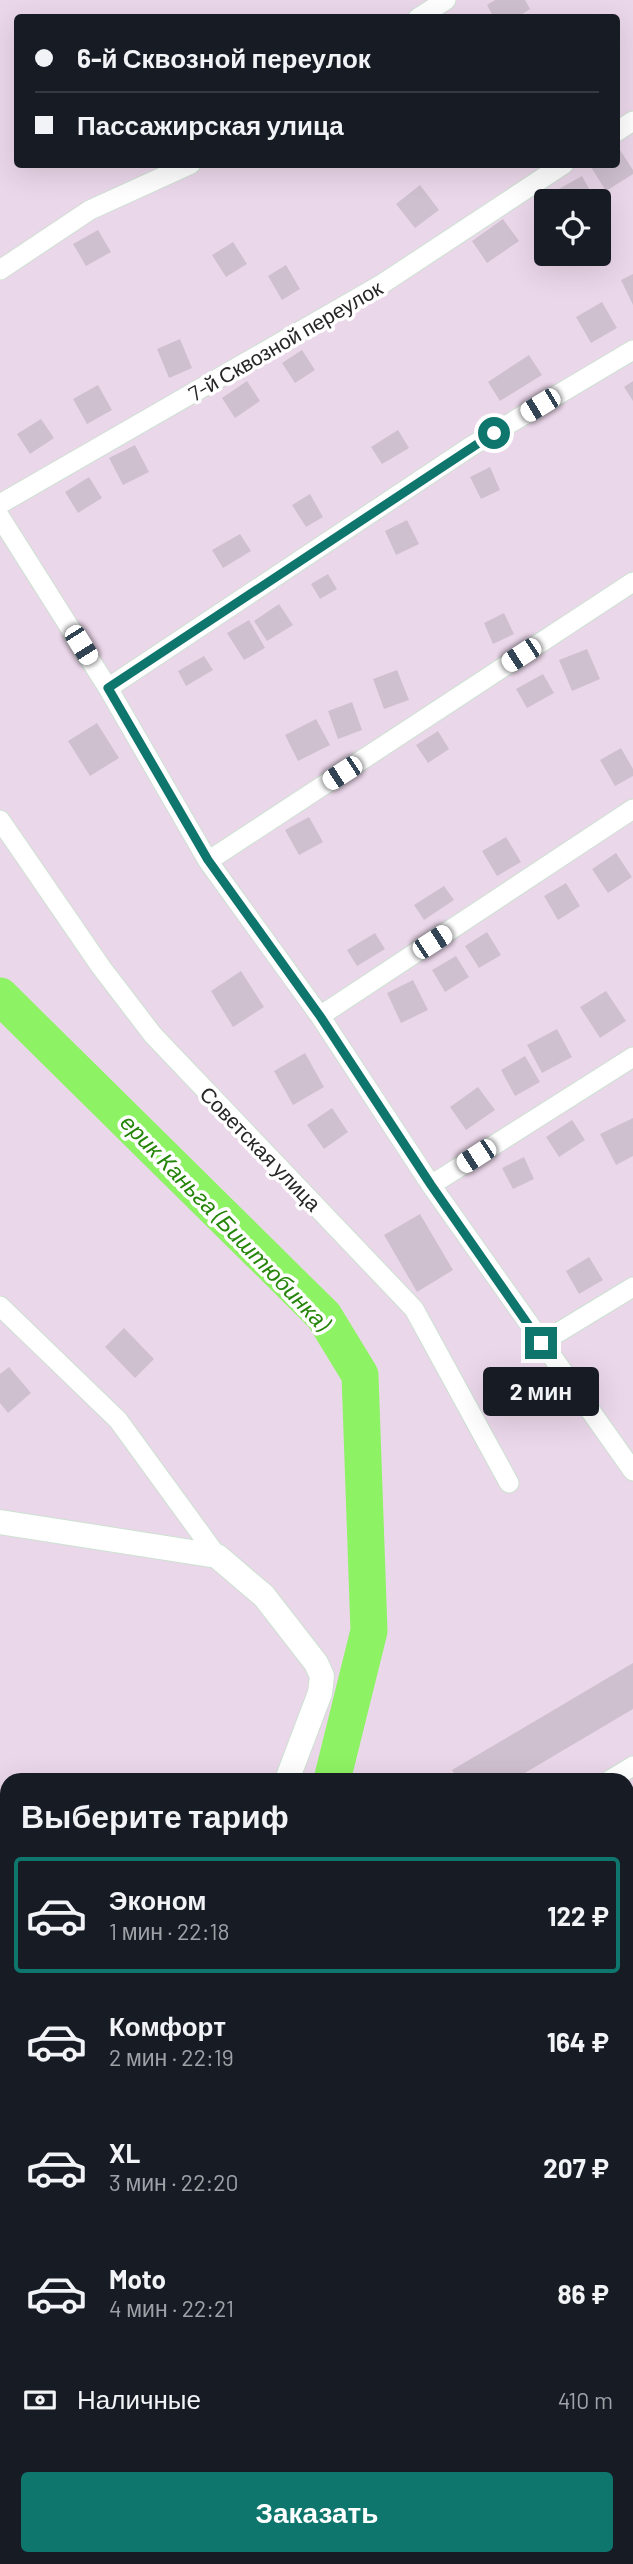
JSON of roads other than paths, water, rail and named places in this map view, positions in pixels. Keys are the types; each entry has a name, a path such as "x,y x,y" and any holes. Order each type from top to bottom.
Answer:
{"street":[{"path":"424,14 446,0"},
{"path":"0,270 90,210 182,168"},
{"name":"7-й Сквозной переулок","path":"0,504 382,284 558,168"},
{"path":"108,688 470,447 633,350"},
{"path":"0,517 108,688 208,860 320,1016 431,1185 633,1471"},
{"path":"208,860 633,582"},
{"path":"320,1016 633,809"},
{"name":"Советская улица","path":"0,820 101,967 153,1035 414,1310 509,1483"},
{"path":"431,1185 633,1057"},
{"path":"541,1343 633,1287"},
{"path":"0,1306 118,1420 217,1556 264,1596 321,1671 320,1693 291,1773"},
{"path":"0,1522 217,1556"}],"waterway":[{"name":"ерик Каньга (Биштюбинка)","path":"0,996 324,1316 360,1375 369,1631 334,1773"}]}
